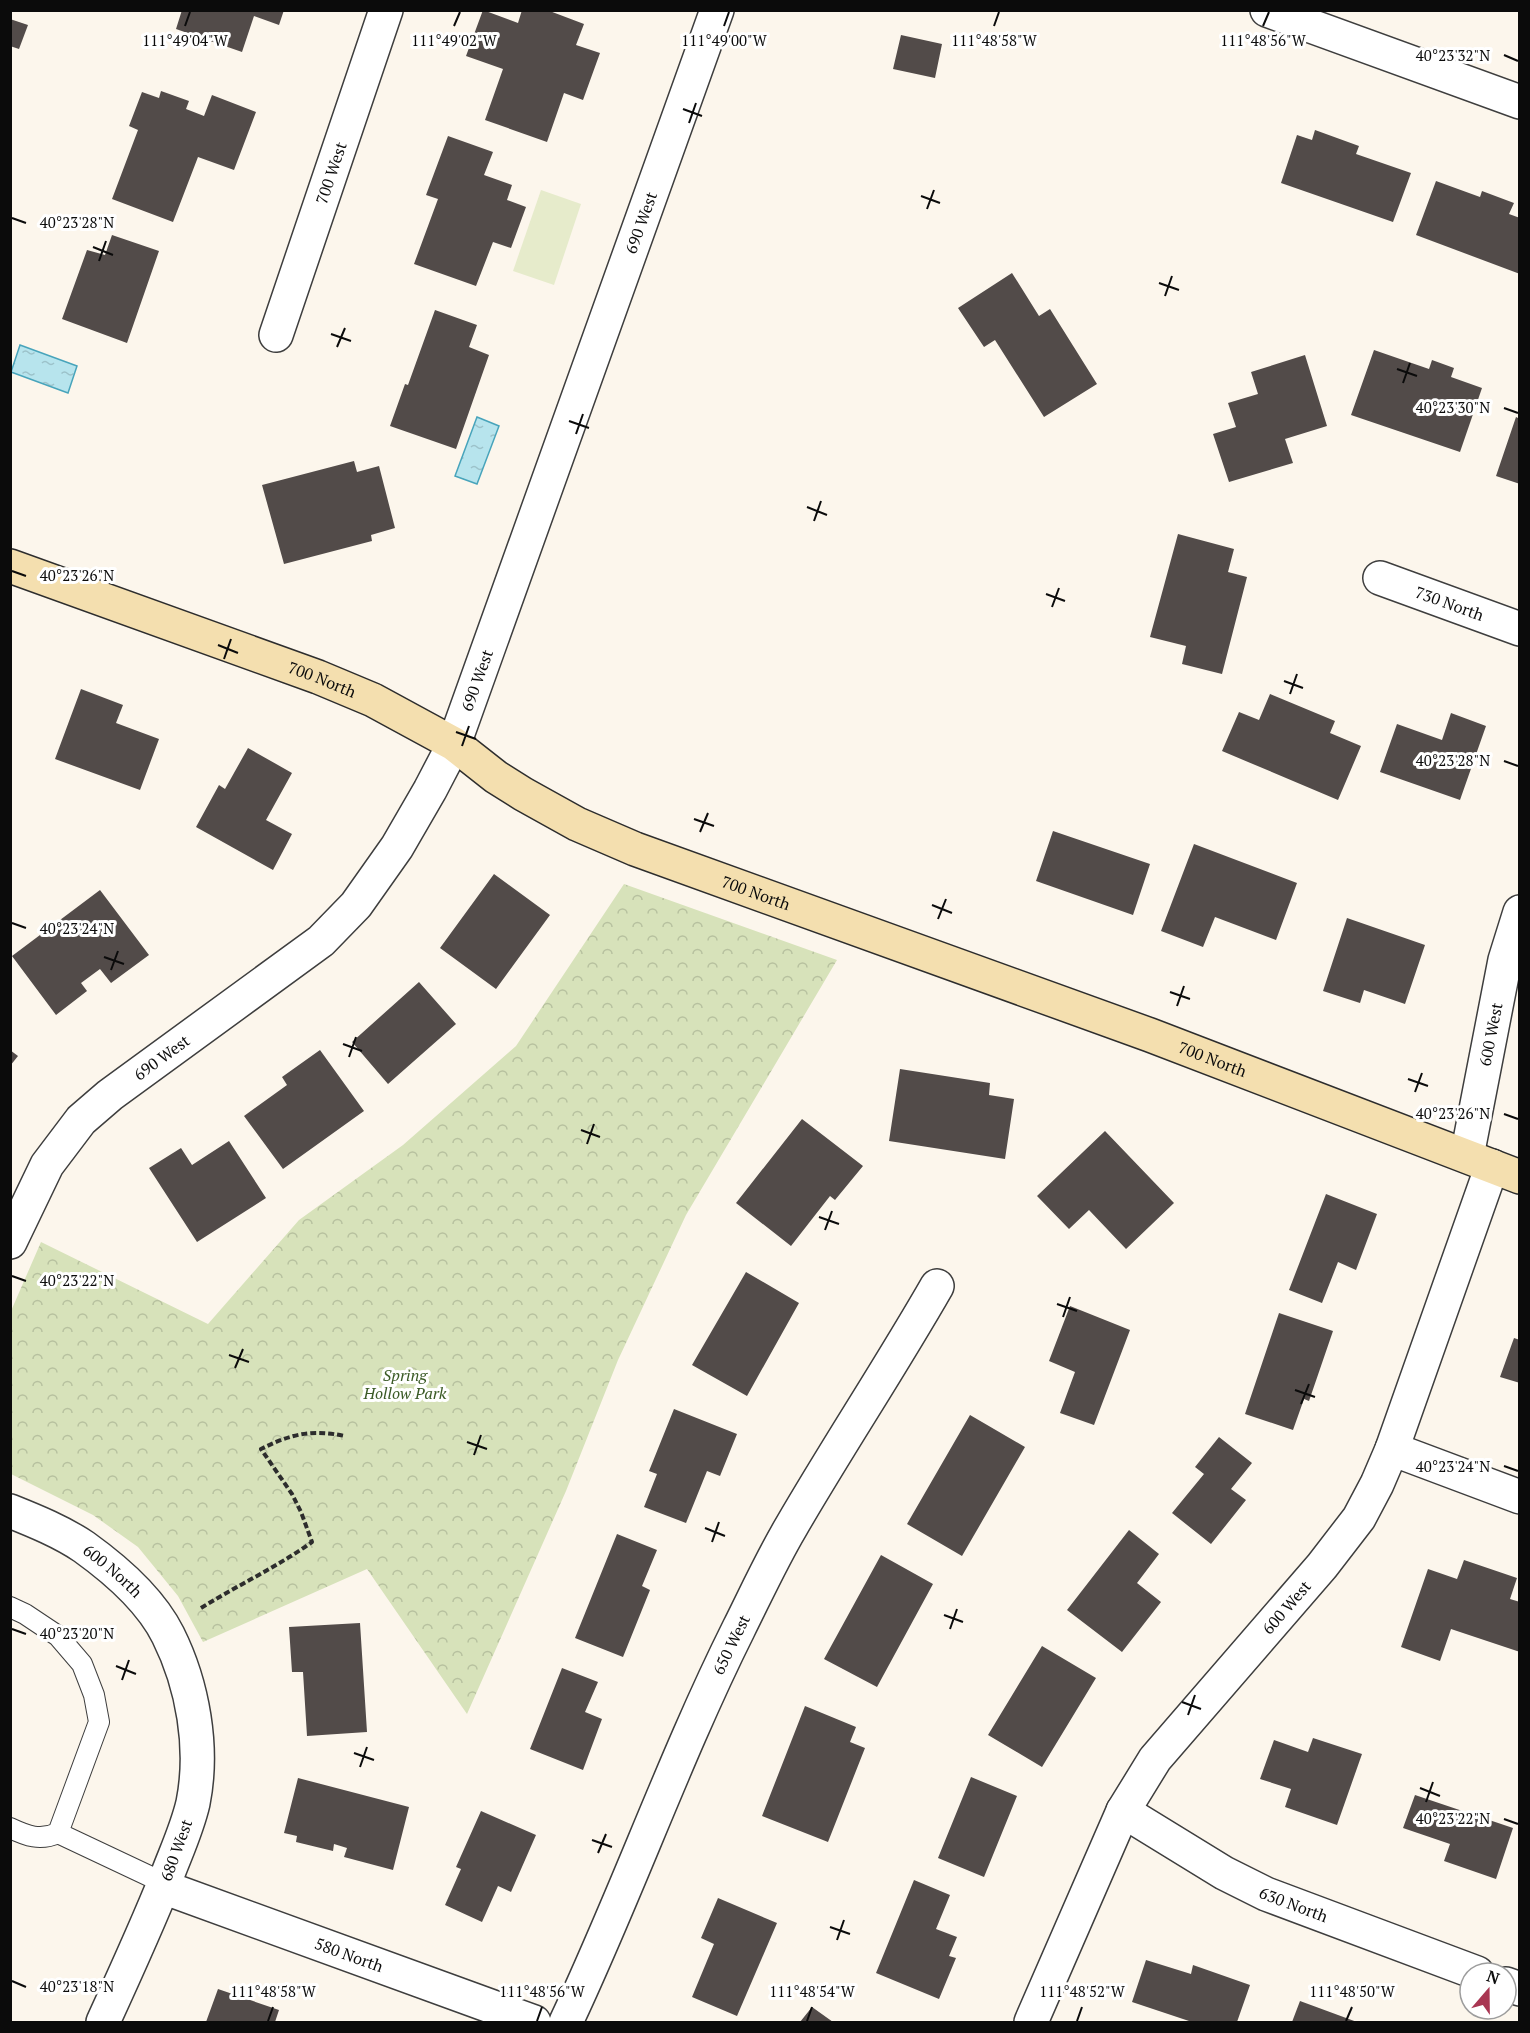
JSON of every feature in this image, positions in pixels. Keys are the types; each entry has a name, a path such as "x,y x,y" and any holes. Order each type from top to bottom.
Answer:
{"street":[{"name":"700 West","path":"276,335 386,10"},
{"name":"690 West","path":"10,1242 47,1165 81,1120 118,1089 321,940 356,905 397,847 430,790 454,744 717,10"},
{"path":"1267,10 1520,102"},
{"name":"700 North","path":"10,566 318,677 373,700 454,744 522,794 577,824 635,849 1150,1035 1493,1167"},
{"name":"730 North","path":"1380,578 1520,629"},
{"name":"600 West","path":"1031,2022 1123,1811 1155,1760 1322,1566 1359,1518 1377,1484 1392,1449 1493,1167 1505,960 1520,912"},
{"name":"650 West","path":"566,2022 738,1630 789,1529 893,1363 937,1286"},
{"path":"1392,1449 1520,1497"},
{"name":"600 North","path":"10,1510 82,1546 116,1572 144,1600 167,1634 181,1667"},
{"name":"680 West","path":"104,2022 184,1833 192,1803 196,1776 196,1734 191,1700 181,1667"},
{"name":"630 North","path":"1123,1811 1224,1873 1266,1894 1458,1966"},
{"name":"580 North","path":"163,1885 534,2022"}],"lane":[{"path":"10,1607 58,1636 82,1664 94,1695 99,1722 58,1833 49,1837 31,1838 10,1828"},
{"path":"58,1833 163,1885"}],"path":[{"path":"201,1608 287,1560 312,1542 296,1503 261,1449 291,1436 305,1433 324,1432 345,1436"}],"green space":[{"path":"541,190 581,204 554,285 513,271"},
{"name":"Spring Hollow Park","path":"624,884 837,960 686,1215 618,1360 566,1491 467,1714 367,1569 203,1642 178,1596 138,1547 93,1515 11,1474 11,1311 41,1242 208,1324 299,1220 403,1145 516,1046"}],"water":[{"path":"20,345 77,366 68,393 11,372"},
{"path":"477,417 499,426 477,484 455,476"}],"building":[{"path":"182,10 284,10 279,25 254,16 242,52 176,29"},
{"path":"483,10 518,23 522,10 547,10 584,24 576,45 600,53 583,100 564,93 547,142 485,120 503,69 466,56"},
{"path":"10,19 28,25 19,49 10,46"},
{"path":"901,35 942,44 935,78 893,69"},
{"path":"161,91 189,101 186,109 204,116 212,95 256,112 234,170 198,157 173,222 112,199 138,130 129,126 142,92 159,98"},
{"path":"1315,130 1359,146 1356,154 1411,173 1393,222 1281,183 1297,135 1312,140"},
{"path":"448,136 493,152 484,175 512,185 507,200 526,207 511,248 493,242 476,286 414,264 438,199 426,195"},
{"path":"1436,181 1480,197 1482,191 1514,203 1509,214 1520,218 1520,274 1416,235"},
{"path":"112,235 159,251 127,343 62,319 87,250 105,255"},
{"path":"1012,273 1039,316 1050,309 1097,384 1044,417 995,340 984,347 958,308"},
{"path":"435,310 477,325 469,347 489,355 456,449 390,426 405,384 408,385"},
{"path":"1374,350 1429,369 1432,360 1454,368 1451,377 1482,388 1460,452 1351,415"},
{"path":"1305,355 1327,426 1285,439 1293,463 1229,482 1213,434 1236,427 1228,403 1258,394 1251,372"},
{"path":"1516,417 1520,419 1520,484 1496,476"},
{"path":"354,461 357,472 379,466 395,528 371,535 372,541 284,564 262,485"},
{"path":"1178,534 1234,549 1228,572 1247,577 1222,674 1182,664 1186,646 1150,637"},
{"path":"81,689 123,705 116,723 159,739 140,790 55,759"},
{"path":"1270,694 1335,721 1330,733 1361,746 1338,800 1222,751 1239,712 1259,720"},
{"path":"1451,713 1486,726 1460,800 1380,772 1397,724 1442,740"},
{"path":"248,748 292,773 266,820 292,834 273,870 196,827 219,785 225,789"},
{"path":"1053,831 1150,864 1133,915 1036,881"},
{"path":"1194,844 1297,883 1276,940 1215,917 1203,947 1161,931"},
{"path":"494,874 550,915 496,989 440,948"},
{"path":"100,890 149,955 111,983 100,969 81,983 87,991 56,1015 12,956"},
{"path":"1347,918 1425,945 1405,1004 1364,990 1360,1003 1323,991"},
{"path":"419,982 456,1024 388,1084 352,1042"},
{"path":"10,1050 18,1056 10,1066"},
{"path":"320,1050 364,1111 283,1169 244,1116 287,1085 282,1077"},
{"path":"900,1069 990,1083 989,1095 1014,1099 1005,1159 889,1141"},
{"path":"802,1119 863,1166 835,1200 830,1196 791,1246 736,1203"},
{"path":"1105,1131 1174,1203 1126,1249 1089,1210 1069,1229 1037,1196"},
{"path":"229,1141 266,1198 197,1242 149,1168 181,1148 192,1165"},
{"path":"1326,1194 1377,1214 1356,1270 1338,1262 1322,1303 1289,1290"},
{"path":"746,1272 799,1303 747,1396 692,1365"},
{"path":"1070,1306 1130,1330 1094,1425 1060,1413 1075,1372 1049,1361"},
{"path":"1279,1313 1333,1331 1309,1401 1304,1399 1293,1430 1245,1414"},
{"path":"1514,1338 1520,1340 1520,1383 1500,1377"},
{"path":"674,1409 737,1434 720,1476 707,1471 686,1523 644,1507 657,1474 649,1471"},
{"path":"970,1415 1025,1447 962,1556 907,1524"},
{"path":"1219,1437 1252,1463 1231,1489 1246,1500 1211,1544 1172,1513 1204,1474 1195,1467"},
{"path":"1129,1530 1159,1554 1137,1583 1161,1602 1122,1652 1067,1610"},
{"path":"617,1534 657,1550 642,1586 650,1590 623,1657 575,1638"},
{"path":"881,1555 933,1584 877,1687 824,1659"},
{"path":"1464,1560 1517,1578 1510,1599 1520,1602 1520,1652 1451,1629 1440,1661 1401,1647 1428,1569 1457,1579"},
{"path":"360,1623 367,1732 307,1736 303,1672 292,1672 289,1627"},
{"path":"1042,1646 1096,1678 1042,1767 988,1735"},
{"path":"562,1668 598,1682 585,1712 602,1719 583,1770 530,1749"},
{"path":"805,1706 856,1727 850,1742 865,1748 828,1842 762,1816"},
{"path":"1313,1738 1362,1754 1337,1825 1285,1807 1291,1789 1260,1779 1274,1740 1308,1752"},
{"path":"971,1777 1017,1796 984,1877 938,1858"},
{"path":"298,1778 409,1807 393,1870 344,1857 347,1848 334,1844 333,1851 296,1842 297,1836 284,1833"},
{"path":"1415,1795 1513,1828 1496,1879 1444,1861 1450,1844 1403,1828"},
{"path":"481,1811 536,1835 511,1892 498,1886 482,1922 445,1905 461,1869 456,1867"},
{"path":"914,1880 950,1895 936,1929 957,1937 949,1956 956,1958 939,1999 876,1973"},
{"path":"718,1898 777,1923 737,2016 692,1997 714,1944 701,1938"},
{"path":"1146,1960 1191,1974 1193,1965 1250,1985 1237,2022 1192,2022 1132,2002"},
{"path":"218,1989 279,2010 275,2022 206,2022"},
{"path":"1300,2001 1357,2022 1292,2022"},
{"path":"812,2007 833,2022 800,2022"}]}
